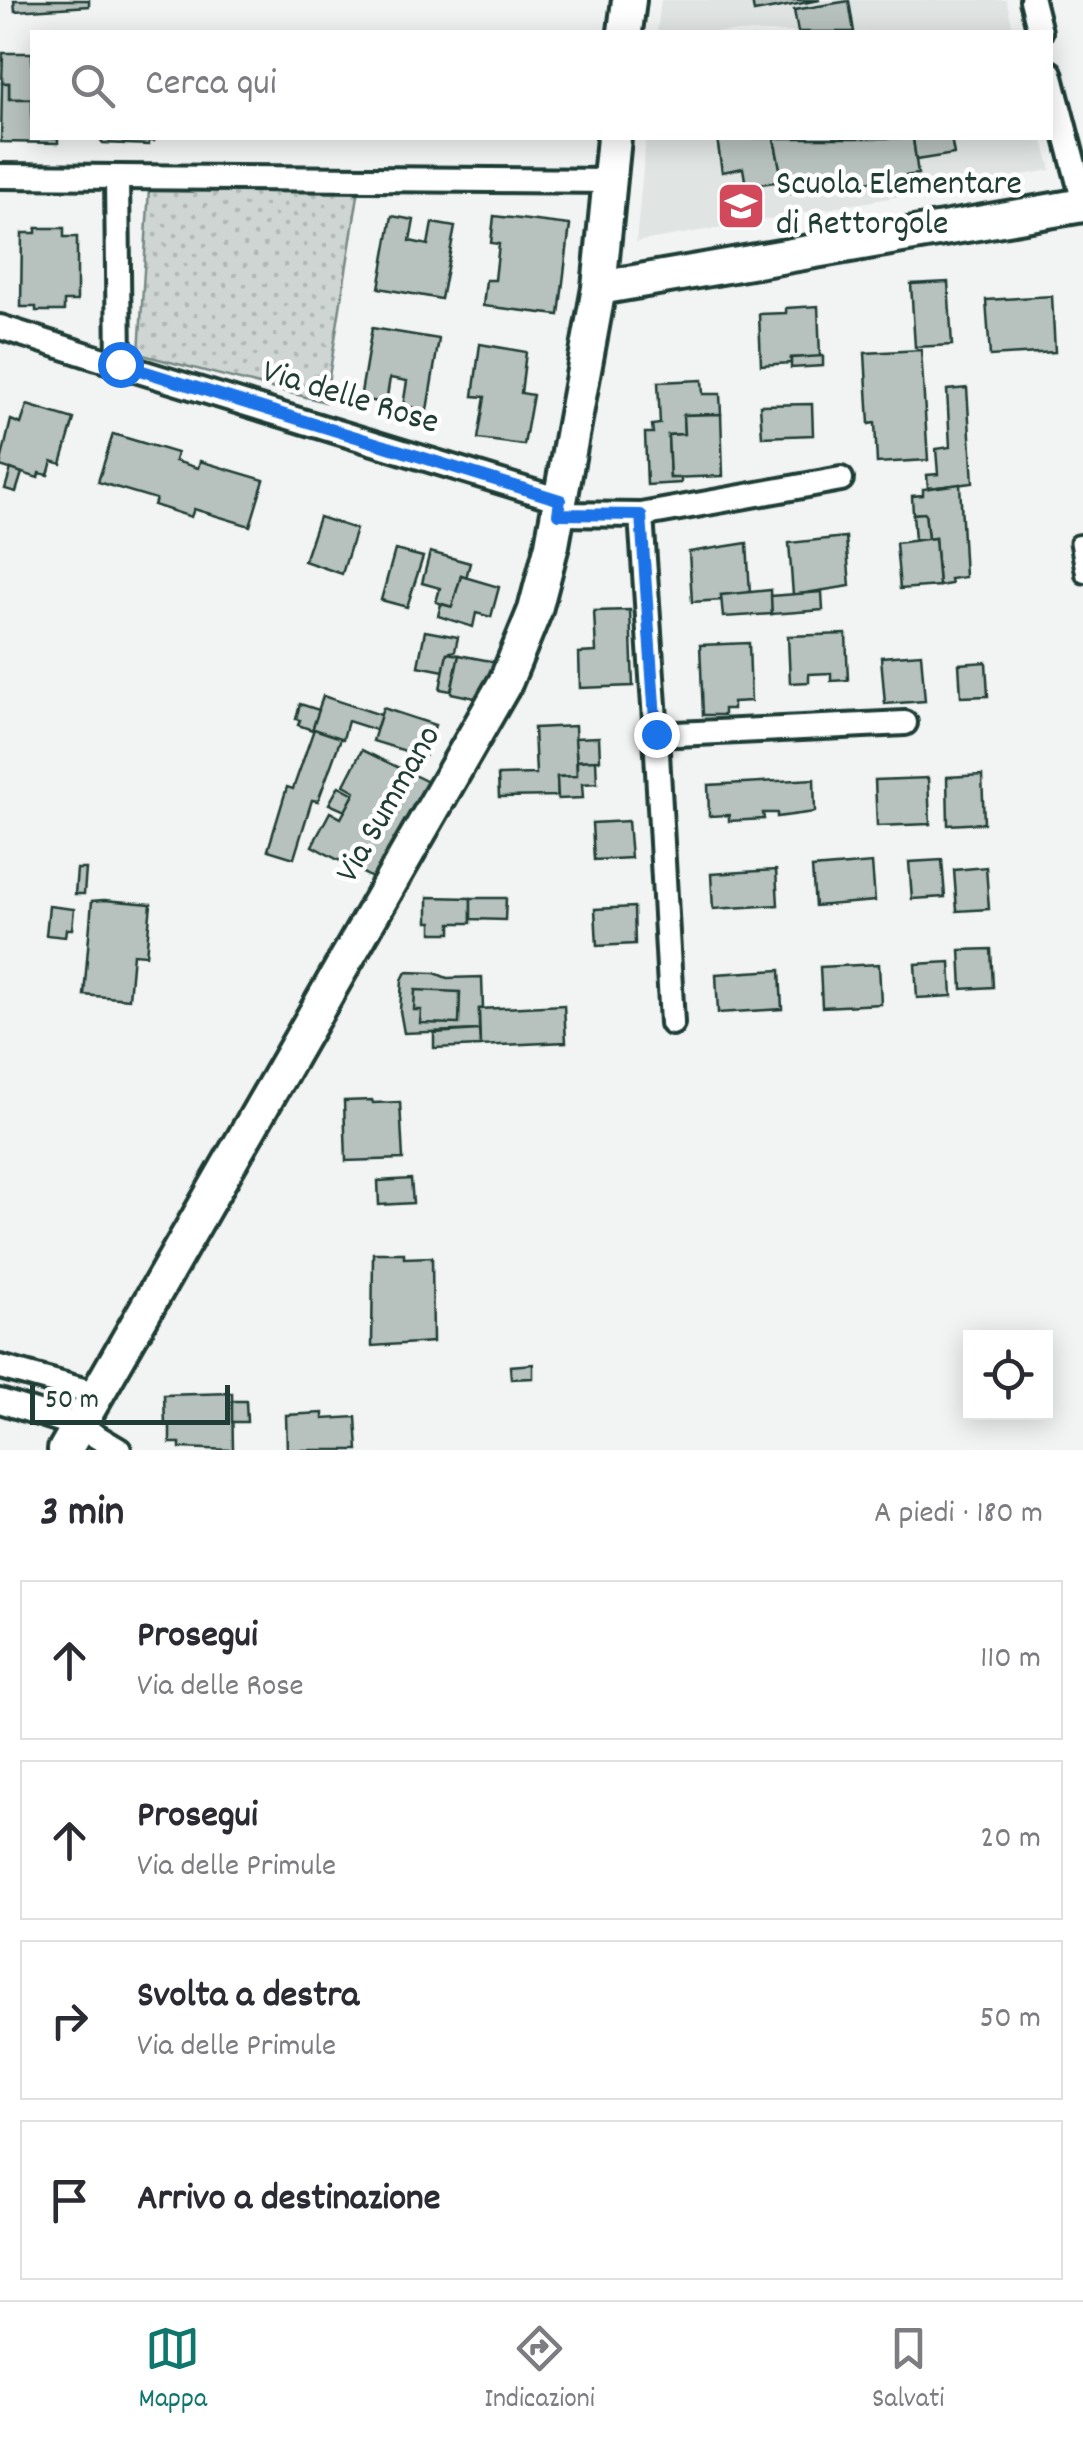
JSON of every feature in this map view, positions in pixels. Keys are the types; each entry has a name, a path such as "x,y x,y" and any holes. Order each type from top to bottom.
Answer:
{"main road":[{"path":"626,30 629,0"},
{"name":"Via Summano","path":"72,1438 506,681 534,610 559,507 600,288 614,140"},
{"path":"600,288 1083,202"}],"street":[{"path":"1032,0 1040,30"},
{"path":"1053,86 1083,202"},
{"path":"0,176 609,181"},
{"path":"117,178 120,364"},
{"name":"Via delle Rose","path":"0,327 559,507 641,515 841,479"},
{"path":"641,515 672,1023"},
{"path":"656,734 905,723"},
{"path":"0,1367 98,1394"},
{"path":"0,1401 72,1438 119,1450"}],"lane":[{"path":"1083,541 1077,542 1083,576"}],"shaded area":[{"path":"661,0 1006,0 1014,30 657,30"},
{"name":"Scuola Elementare di Rettorgole","path":"646,140 1043,140 1051,170 636,242"},
{"path":"149,188 359,189 325,402 139,354"}],"building":[{"path":"14,0 89,0 89,6 15,11"},
{"path":"752,0 820,0 754,12"},
{"path":"849,1 854,30 798,30 794,10"},
{"path":"3,53 30,53 30,99 9,99 9,83 2,83"},
{"path":"2,83 9,83 9,99 30,99 30,140 58,143 1,142"},
{"path":"101,140 154,140 149,145"},
{"path":"717,140 774,140 783,181 746,186 743,168 722,172"},
{"path":"774,140 913,140 918,174 785,194"},
{"path":"913,140 951,140 954,154 916,160"},
{"path":"392,216 414,220 410,241 428,245 432,223 455,227 441,299 379,288"},
{"path":"494,216 570,225 559,315 483,306 486,280 495,280 499,244 491,243"},
{"path":"36,228 64,228 64,237 77,237 77,301 64,301 64,311 21,307 22,233 36,233"},
{"path":"948,282 952,345 915,347 911,284"},
{"path":"1052,296 1055,352 990,356 986,300"},
{"path":"818,306 820,357 761,365 759,314"},
{"path":"372,328 439,339 427,410 403,406 407,381 390,378 386,403 360,399"},
{"path":"480,344 526,352 521,393 533,395 524,445 478,439 485,397 473,396"},
{"path":"921,350 928,460 877,463 875,423 869,424 865,353"},
{"path":"823,356 823,366 791,368 791,358"},
{"path":"702,380 703,394 720,394 721,414 683,415 684,434 668,435 670,478 681,478 681,483 647,485 645,433 653,433 652,425 660,424 658,382"},
{"path":"967,388 973,483 928,488 927,475 938,474 936,449 950,447 947,390"},
{"path":"812,404 813,435 762,437 760,405"},
{"path":"27,405 74,419 61,464 52,461 48,475 39,473 38,478 0,466 11,420 21,424"},
{"path":"721,414 723,476 670,478 668,435 684,434 683,415"},
{"path":"113,434 177,453 175,461 198,468 200,461 264,480 250,526 194,509 191,517 154,505 156,499 98,482"},
{"path":"11,469 22,473 16,492 5,489"},
{"path":"960,484 965,577 950,579 951,584 939,586 935,538 928,539 925,513 913,514 912,496 923,495 923,489"},
{"path":"925,513 928,539 915,540 913,514"},
{"path":"319,517 356,529 342,574 304,561"},
{"path":"846,537 850,586 793,595 789,543"},
{"path":"935,538 939,586 900,589 896,543"},
{"path":"747,543 750,593 692,602 689,552"},
{"path":"395,550 423,557 407,607 381,600"},
{"path":"430,552 470,563 466,578 461,576 452,607 436,602 440,588 422,583"},
{"path":"461,576 499,587 491,617 476,613 473,627 438,616 441,604 452,607"},
{"path":"771,590 772,614 723,617 721,595"},
{"path":"822,592 823,610 772,614 771,596"},
{"path":"630,610 633,686 580,688 579,653 596,652 594,611"},
{"path":"425,631 458,637 455,651 447,653 444,671 418,666"},
{"path":"846,634 848,680 831,681 831,673 809,674 809,682 790,683 788,636"},
{"path":"749,643 751,701 733,702 733,709 724,709 724,715 703,715 700,645"},
{"path":"447,653 459,655 451,691 440,689"},
{"path":"921,654 925,701 885,704 881,657"},
{"path":"459,655 496,662 489,701 451,693"},
{"path":"986,662 988,696 961,697 959,664"},
{"path":"323,696 381,715 376,730 348,721 343,739 312,729"},
{"path":"300,704 319,710 312,730 298,725"},
{"path":"383,708 435,725 425,757 373,741"},
{"path":"575,726 577,776 557,777 558,796 499,797 498,775 536,774 534,728"},
{"path":"314,729 341,738 318,801 312,800 294,858 268,850 287,787 293,789"},
{"path":"599,737 600,760 577,761 575,738"},
{"path":"362,750 428,782 376,880 312,846 330,812 341,818 354,794 344,785"},
{"path":"596,760 597,783 582,784 583,798 558,799 557,777 577,776 577,761"},
{"path":"982,775 984,823 948,825 947,777"},
{"path":"928,778 930,824 877,826 875,780"},
{"path":"814,779 815,812 777,817 777,813 763,813 764,819 729,821 729,815 709,816 708,785"},
{"path":"339,786 354,794 345,811 329,804"},
{"path":"628,821 631,858 594,860 592,823"},
{"path":"942,860 945,897 912,899 909,862"},
{"path":"872,863 875,901 815,906 812,868"},
{"path":"986,867 989,909 957,911 954,870"},
{"path":"77,869 86,869 84,894 75,894"},
{"path":"776,870 778,905 713,909 711,874"},
{"path":"428,897 471,898 471,923 451,923 451,933 432,933"},
{"path":"471,898 506,898 505,920 471,919"},
{"path":"92,901 151,904 146,955 133,954 129,999 84,995"},
{"path":"49,906 74,909 72,929 66,929 65,937 46,935"},
{"path":"634,907 635,944 597,946 595,909"},
{"path":"991,949 993,987 962,989 960,950"},
{"path":"950,962 952,996 917,998 915,964"},
{"path":"879,964 881,1004 822,1007 820,967"},
{"path":"780,970 782,1009 718,1013 716,974"},
{"path":"406,972 435,973 447,978 482,977 479,1030 404,1033 400,1011"},
{"path":"415,990 460,992 459,1024 420,1023 421,1010 414,1010"},
{"path":"564,1005 566,1042 480,1046 479,1009"},
{"path":"479,1030 480,1046 434,1048 434,1033"},
{"path":"344,1101 400,1102 403,1159 346,1161"},
{"path":"411,1179 413,1203 379,1205 378,1181"},
{"path":"373,1253 432,1257 433,1342 372,1346"},
{"path":"533,1364 533,1378 511,1379 510,1366"},
{"path":"232,1393 233,1450 180,1448 180,1443 170,1443 164,1395"},
{"path":"232,1401 246,1401 247,1422 232,1422"},
{"path":"323,1413 323,1419 356,1417 358,1450 287,1450 286,1415"}],"place":[{"name":"Scuola Elementare di Rettorgole","path":"741,206"}],"route":[{"path":"120,364 560,500 558,514 641,515 656,734"}]}
